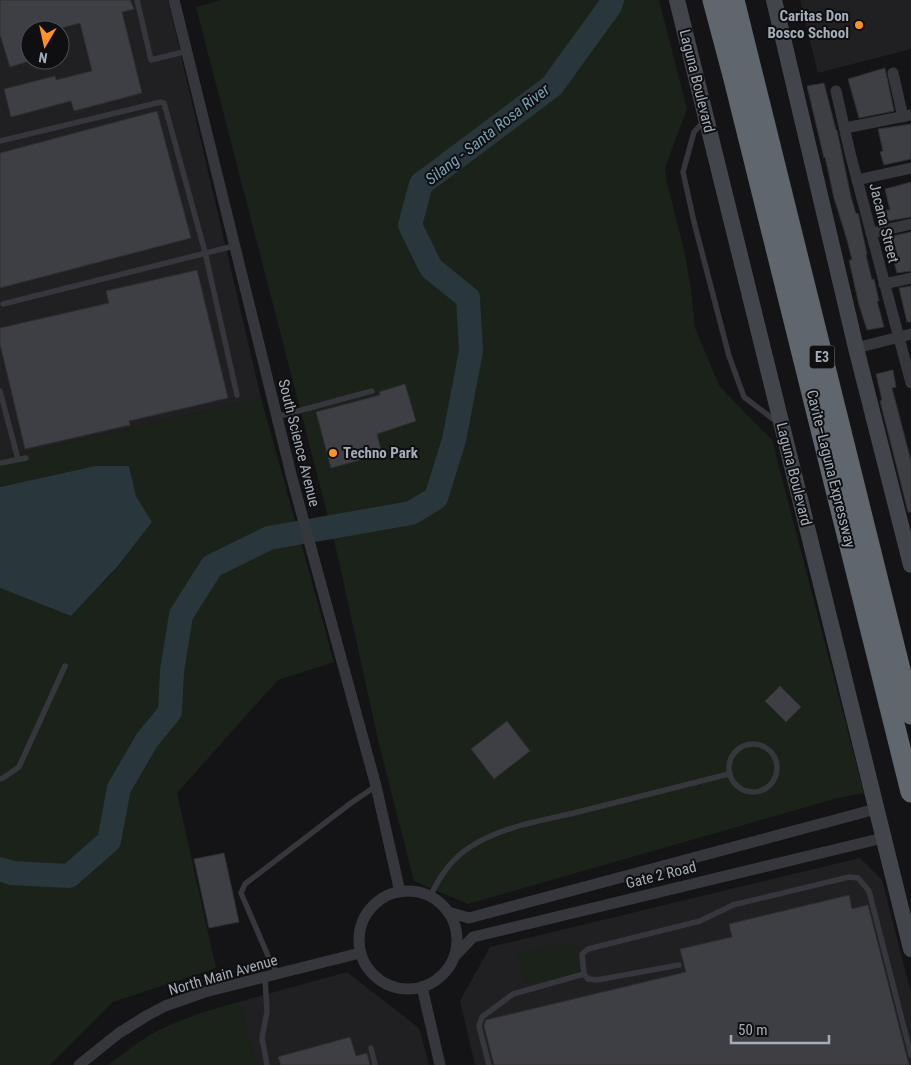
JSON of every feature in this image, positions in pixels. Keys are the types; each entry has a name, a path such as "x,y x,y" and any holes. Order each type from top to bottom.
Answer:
{"highway":[{"name":"Cavite–Laguna Expressway","path":"713,0 867,577 911,714"},
{"name":"Cavite–Laguna Expressway","path":"734,0 867,577 911,792"}],"main road":[{"name":"Laguna Boulevard","path":"677,0 911,949"},
{"path":"774,0 856,348 911,565"}],"street":[{"name":"South Science Avenue","path":"174,0 276,417 376,786 400,892"},
{"path":"845,128 907,116 892,73"},
{"name":"Jacana Street","path":"836,91 850,154 911,383"},
{"path":"857,180 911,168"},
{"path":"871,233 911,224"},
{"path":"884,284 911,278"},
{"path":"856,348 911,334"},
{"name":"Gate 2 Road","path":"448,912 469,918 876,809"},
{"name":"Gate 2 Road","path":"454,957 473,937 883,838"},
{"path":"400,892 416,892 430,897 448,912 455,926 457,942 454,957 442,976 430,984 407,989 392,987 372,974 360,953 360,931 369,910 386,896 400,892"},
{"name":"North Main Avenue","path":"79,1065 119,1033 165,1006 205,992 360,953"},
{"path":"422,987 440,1065"}],"lane":[{"path":"138,0 151,60 187,51"},
{"path":"0,141 161,102 164,103 205,252 237,395"},
{"path":"707,118 694,132 683,172 694,222 729,356 744,397 782,426"},
{"path":"3,304 234,246"},
{"path":"0,391 18,459"},
{"path":"276,417 372,391"},
{"path":"0,463 26,458"},
{"path":"0,778 3,778 19,767 65,666"},
{"path":"746,745 760,745 772,753 776,760 775,780 760,792 753,793 741,789 731,780 729,774 730,760 739,748 746,745"},
{"path":"430,897 441,876 458,856 494,835 729,774"},
{"path":"278,974 269,958 242,893 245,884 376,786"},
{"path":"679,965 597,980 588,978 584,974 582,954 588,949 700,921 733,905 849,877 858,878 869,891 911,1055"},
{"path":"489,1065 479,1026 482,1017 514,994 584,974"},
{"path":"265,978 267,1012 262,1038 267,1065"},
{"path":"371,1048 374,1065"}],"shaded area":[{"path":"0,0 168,0 261,398 0,458"},
{"path":"221,0 659,0 687,109 665,168 684,250 695,328 720,387 772,440 864,793 838,798 468,904 414,881 379,744 335,544 196,7"},
{"name":"Caritas Don Bosco School","path":"800,0 911,0 911,49 818,73"},
{"path":"261,398 334,662 278,680 177,793 216,968 113,1002 50,1065 0,1065 0,588 71,616 118,567 152,522 136,496 129,466 95,466 0,487 0,458"},
{"path":"95,466 129,466 136,496 152,522 118,566 71,616 0,588 0,487"},
{"path":"860,858 882,880 911,993 911,1065 475,1065 460,1001 490,947"},
{"path":"573,941 580,972 525,984 517,954"},
{"path":"347,972 419,1028 429,1065 256,1065 239,1002"},
{"path":"239,1002 256,1065 108,1065 159,1030 198,1014"}],"building":[{"path":"0,0 130,0 134,9 122,12 142,93 74,111 71,101 11,117 4,89 55,76 56,80 92,71 80,23 70,26 70,20 20,20 20,64 10,67 0,35"},
{"path":"885,68 894,111 859,118 848,79"},
{"path":"824,83 837,130 851,197 856,214 858,213 866,255 872,280 874,279 879,301 877,301 884,327 867,330 859,305 849,260 852,260 834,198 807,86"},
{"path":"157,111 191,238 0,288 0,153"},
{"path":"911,124 911,159 884,165 880,152 883,151 878,129"},
{"path":"911,182 911,217 888,221 886,210 890,210 885,189"},
{"path":"911,232 911,271 897,273 893,258 898,257 892,236"},
{"path":"197,270 228,398 129,421 130,425 25,449 0,344 0,328 109,303 106,291"},
{"path":"911,286 911,322 907,322 899,288"},
{"path":"893,370 896,387 892,388 911,461 911,512 908,512 880,401 882,400 876,374"},
{"path":"405,384 416,421 377,434 382,454 331,468 316,412 380,395 379,392"},
{"path":"780,686 801,707 786,722 765,701"},
{"path":"507,721 530,751 494,779 471,749"},
{"path":"224,853 239,922 209,928 194,859"},
{"path":"849,895 852,909 868,905 909,1065 494,1065 484,1026 486,1020 686,972 680,949 732,937 729,924"},
{"path":"350,1037 356,1056 367,1053 370,1065 281,1065 278,1057"}],"waterway":[{"name":"Silang - Santa Rosa River","path":"0,869 12,873 69,876 109,841 119,788 147,740 170,712 172,671 181,615 212,566 269,538 411,513 436,498 454,440 471,351 468,298 431,268 410,225 421,184 552,86 610,6 612,0"}],"place":[{"name":"Caritas Don Bosco School","path":"859,25"},
{"name":"Techno Park","path":"333,453"}]}
